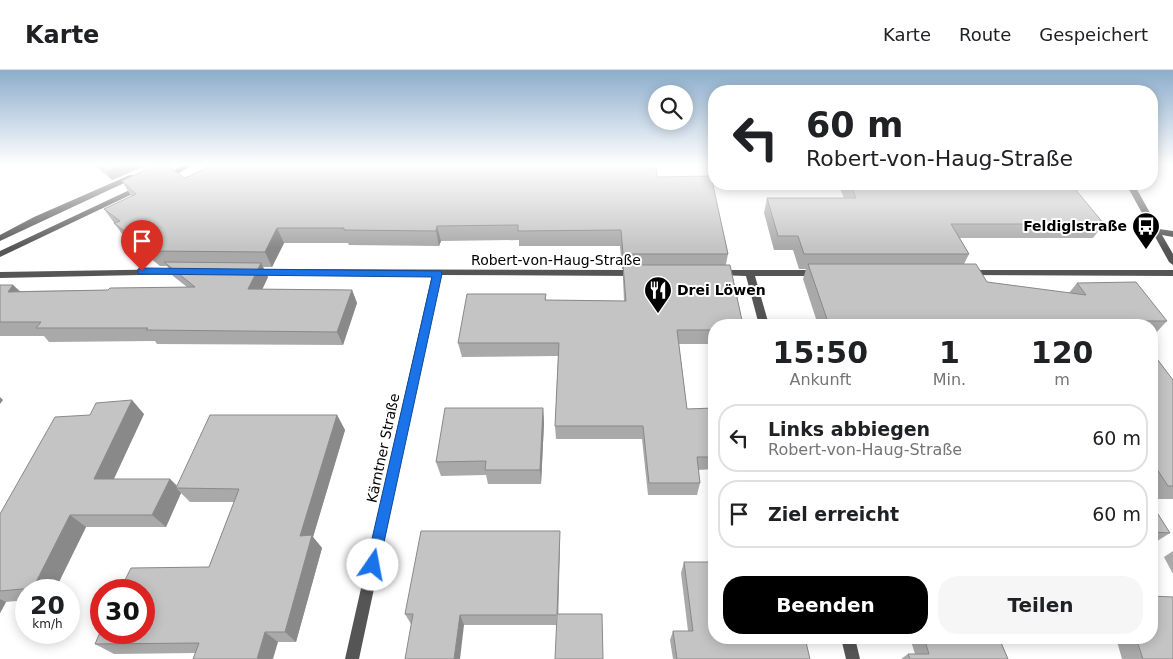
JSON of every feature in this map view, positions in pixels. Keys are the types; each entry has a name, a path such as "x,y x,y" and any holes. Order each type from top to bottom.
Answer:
{"street":[{"path":"0,238 37,219 97,192"},
{"path":"0,254 132,192"},
{"path":"1135,192 1173,262"},
{"path":"1156,231 1173,234"},
{"path":"0,276 191,272"},
{"name":"Robert-von-Haug-Straße","path":"240,272 437,274 642,273"},
{"path":"956,273 1173,272"},
{"path":"711,273 828,273"},
{"path":"750,273 762,319"},
{"name":"Kärntner Straße","path":"352,659 437,274"},
{"path":"849,644 853,659"}],"building":[{"path":"134,192 715,192 728,254 623,254 621,230 518,231 518,225 437,226 436,231 277,228 265,252 150,251 114,223 120,221 104,209 136,194"},
{"path":"854,192 1078,192 1104,224 951,224 969,254 804,254 798,236 778,236 767,198 856,198"},
{"path":"164,262 261,263 248,289 352,290 337,332 36,328 41,322 0,322 0,285 13,285 8,292 195,287"},
{"path":"808,264 976,264 987,282 1086,295 1077,283 1136,282 1167,321 1158,321 1158,319 827,319"},
{"path":"623,265 730,265 742,319 708,319 708,330 677,330 687,409 708,408 708,457 697,457 700,483 649,483 643,426 555,426 559,343 458,343 467,294 546,294 545,300 626,301"},
{"path":"1158,360 1173,380 1173,486 1168,486 1158,471"},
{"path":"132,400 94,479 170,479 152,515 70,515 38,579 15,579 15,590 0,591 0,514 55,417 90,415 96,403"},
{"path":"445,408 543,408 540,470 485,470 486,461 436,462"},
{"path":"210,415 337,415 300,536 312,535 285,632 265,632 257,659 193,659 199,643 155,643 155,579 126,579 131,568 209,567 239,489 176,488"},
{"path":"1158,514 1170,533 1158,532"},
{"path":"421,531 560,531 557,614 602,614 603,659 555,659 557,615 460,615 454,659 405,659 413,614 405,614"},
{"path":"684,562 708,562 708,644 806,644 810,659 677,659 673,631 693,631"},
{"path":"1158,596 1173,597 1173,659 1143,659 1138,644 1158,644"},
{"path":"926,644 1002,644 1008,659 910,659 908,654 929,654"}],"place":[{"name":"Feldiglstraße","path":"1146,250"},
{"name":"Drei Löwen","path":"658,314"}],"route":[{"path":"142,271 437,274 373,565"}]}
